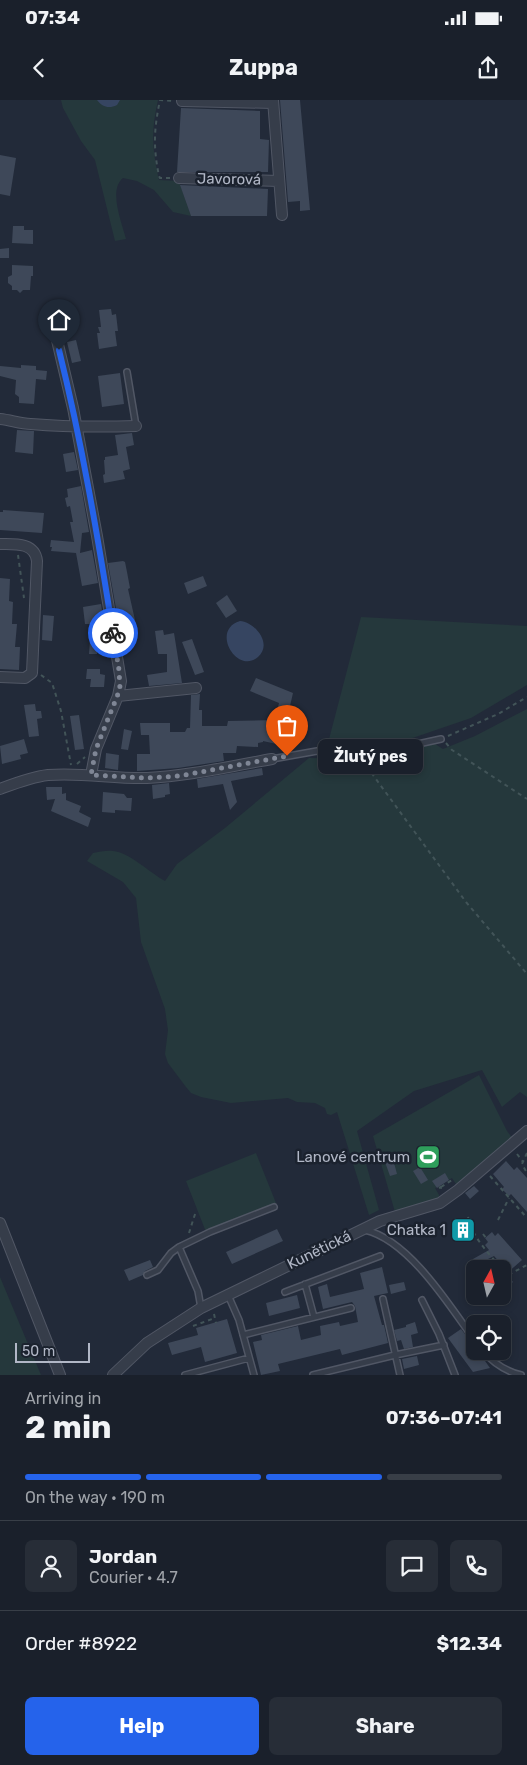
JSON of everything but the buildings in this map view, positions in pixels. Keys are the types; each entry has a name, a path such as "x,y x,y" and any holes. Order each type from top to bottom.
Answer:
{"street":[{"name":"Javorová","path":"182,101 273,101 282,215"},
{"name":"Javorová","path":"180,178 279,181"},
{"path":"56,336 97,536 121,681 118,696 96,749 91,775"},
{"path":"0,419 28,424 76,427 136,426"},
{"path":"0,544 26,546 33,550 37,556 32,669 30,675 25,678 0,678"},
{"path":"118,696 196,688"},
{"path":"0,789 33,778 49,775 146,778 179,776 272,759"},
{"name":"Kunětická","path":"113,1375 120,1366 148,1343 200,1308 380,1221 440,1204 527,1131"},
{"path":"0,1223 60,1375"}],"lane":[{"path":"127,372 136,426"},
{"path":"272,759 317,751 356,752 395,749 441,739"},
{"path":"146,1275 158,1270 171,1253 187,1243 274,1207"},
{"path":"362,1229 383,1236 414,1263 431,1280 466,1329"},
{"path":"180,1247 198,1291 200,1308"},
{"path":"285,1292 380,1256"},
{"path":"305,1284 314,1317"},
{"path":"228,1294 236,1312 254,1375"},
{"path":"383,1299 400,1375"},
{"path":"422,1300 444,1345 455,1375"},
{"path":"243,1335 351,1308"},
{"path":"313,1375 444,1345"},
{"path":"185,1375 249,1358"},
{"path":"493,1360 508,1372 521,1375"}],"path":[{"path":"180,178 160,178 154,138 160,100 182,101"},
{"path":"32,669 52,683 61,711 71,767"},
{"path":"527,698 498,714 441,739 452,750 527,799"},
{"path":"356,752 466,902 527,974"},
{"path":"515,1152 523,1162 527,1174"},
{"path":"523,1162 527,1153"},
{"path":"489,1176 527,1218"},
{"path":"441,1187 452,1180"},
{"path":"498,1220 509,1198"},
{"path":"187,1243 189,1230 196,1211"},
{"path":"468,1217 483,1247 508,1275 527,1265"},
{"path":"483,1234 486,1238"},
{"path":"188,1329 215,1318"}],"green space":[{"path":"61,100 158,100 153,140 159,180 179,181 191,216 173,212 154,190 137,181 123,178 119,183 116,198 126,239 115,241 95,160 81,141 63,108"},
{"path":"361,617 527,626 527,685 471,718 395,744 328,743"},
{"path":"527,709 527,1097 520,1092 502,1107 482,1070 414,1091 357,1131 379,1210 369,1215 337,1112 331,1115 327,1114 325,1108 315,1103 297,1102 288,1098 231,1103 201,1097 191,1093 186,1087 168,1063 165,1054 168,1030 165,1009 141,942 136,898 123,882 87,861 93,853 119,852 133,859 165,881 177,864 225,828 309,758 367,759 435,744 443,749 475,736"},
{"name":"Lanové centrum","path":"479,1075 507,1131 513,1139 458,1187 452,1178 435,1188 439,1195 438,1202 395,1212 373,1136"},
{"path":"256,1153 276,1203 206,1232 186,1181"},
{"path":"0,1277 41,1375 0,1375"}],"water":[{"path":"97,100 120,100 117,105 108,107 103,106"},
{"path":"240,621 246,622 256,629 263,640 262,652 258,657 250,661 242,660 235,656 227,641 227,633 231,626"}],"way so far":[{"path":"113,633 121,681 120,689 100,737 93,759 91,775 146,778 179,776 287,756"}],"place":[{"name":"Žlutý pes","path":"287,756"},
{"name":"Lanové centrum","path":"428,1157"},
{"name":"Chatka 1","path":"463,1230"}],"route":[{"path":"59,350 74,414 113,633"}]}
